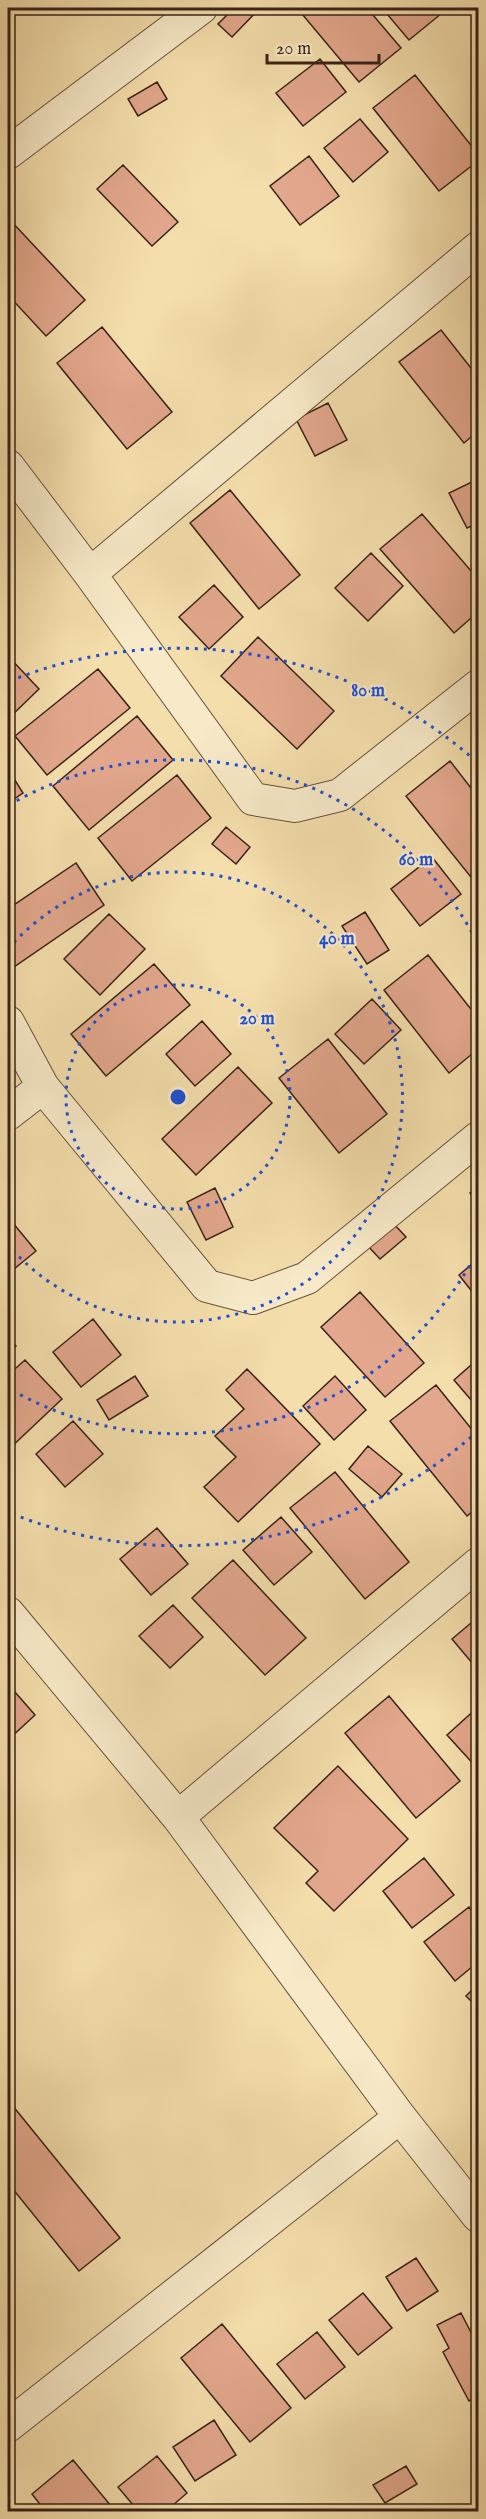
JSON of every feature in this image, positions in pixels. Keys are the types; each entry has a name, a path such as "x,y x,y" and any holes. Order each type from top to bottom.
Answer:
{"street":[{"path":"8,153 201,8"},
{"path":"90,574 478,248"},
{"path":"8,466 90,574 252,799 295,806 340,795 478,686"},
{"path":"8,1022 43,1087 207,1286 253,1298 307,1278 478,1138"},
{"path":"8,1114 43,1087"},
{"path":"178,1817 478,1564"},
{"path":"8,1613 178,1817 400,2117 478,2216"},
{"path":"8,2426 400,2117"}],"building":[{"path":"234,8 259,9 232,37 218,24"},
{"path":"297,8 367,8 401,48 359,82"},
{"path":"382,8 445,8 447,9 409,40"},
{"path":"320,59 346,92 303,126 276,93"},
{"path":"415,75 478,154 478,161 439,191 373,108"},
{"path":"157,82 167,99 138,116 128,99"},
{"path":"360,119 388,152 353,182 324,148"},
{"path":"309,156 339,196 300,225 270,186"},
{"path":"123,165 178,222 152,246 97,189"},
{"path":"10,220 85,300 46,336 8,295 8,222"},
{"path":"102,327 172,412 127,449 57,363"},
{"path":"441,330 478,377 478,431 464,443 399,362"},
{"path":"328,403 347,440 315,456 296,419"},
{"path":"478,479 478,523 467,528 449,493"},
{"path":"230,490 300,575 259,609 190,523"},
{"path":"422,514 478,579 478,612 454,633 380,549"},
{"path":"371,553 403,586 368,621 335,588"},
{"path":"214,585 243,617 209,649 179,617"},
{"path":"258,637 334,711 297,749 221,676"},
{"path":"8,656 39,689 8,719"},
{"path":"98,669 130,708 47,775 15,736"},
{"path":"137,716 173,760 89,830 53,786"},
{"path":"450,761 478,797 478,877 474,881 406,796"},
{"path":"8,769 23,793 8,803"},
{"path":"177,775 211,818 132,881 98,838"},
{"path":"226,827 250,847 236,864 212,844"},
{"path":"432,857 461,894 420,926 391,889"},
{"path":"76,863 104,905 8,971 8,909"},
{"path":"365,912 389,950 367,964 342,926"},
{"path":"109,914 145,949 100,995 64,959"},
{"path":"428,955 478,1018 478,1049 449,1073 384,990"},
{"path":"154,964 190,1005 106,1076 71,1034"},
{"path":"372,999 401,1030 364,1064 335,1034"},
{"path":"202,1021 231,1054 195,1086 166,1054"},
{"path":"328,1039 387,1114 339,1153 279,1078"},
{"path":"238,1067 272,1103 196,1175 162,1139"},
{"path":"478,1187 478,1204 470,1193"},
{"path":"215,1188 233,1227 206,1240 187,1202"},
{"path":"8,1217 36,1251 8,1274"},
{"path":"392,1222 406,1237 380,1259 367,1245"},
{"path":"478,1259 478,1299 459,1275"},
{"path":"360,1292 424,1363 385,1397 321,1327"},
{"path":"93,1319 121,1355 81,1387 53,1352"},
{"path":"8,1337 16,1346 8,1354"},
{"path":"478,1359 478,1408 454,1380"},
{"path":"25,1360 62,1399 8,1450 8,1375"},
{"path":"247,1369 320,1444 238,1522 204,1487 236,1457 215,1436 244,1409 226,1390"},
{"path":"135,1376 148,1396 109,1420 97,1400"},
{"path":"335,1376 366,1410 334,1440 303,1406"},
{"path":"436,1385 478,1437 478,1507 467,1516 390,1421"},
{"path":"73,1421 103,1454 65,1487 36,1454"},
{"path":"368,1446 402,1474 382,1497 349,1469"},
{"path":"335,1472 409,1562 365,1599 290,1508"},
{"path":"281,1517 312,1552 274,1585 243,1550"},
{"path":"157,1528 188,1564 151,1595 120,1559"},
{"path":"233,1560 306,1638 265,1675 192,1598"},
{"path":"173,1605 203,1637 170,1668 139,1636"},
{"path":"478,1617 478,1670 452,1639"},
{"path":"8,1684 35,1715 8,1740"},
{"path":"389,1696 460,1781 416,1818 345,1733"},
{"path":"478,1707 478,1767 477,1768 447,1735"},
{"path":"338,1766 408,1839 334,1911 306,1883 318,1871 274,1828"},
{"path":"478,1833 478,1859 473,1858"},
{"path":"424,1858 454,1895 412,1928 383,1891"},
{"path":"469,1907 478,1919 478,1962 455,1981 424,1942"},
{"path":"478,1984 478,2008 466,1996"},
{"path":"8,2100 120,2238 79,2271 8,2183"},
{"path":"416,2258 438,2291 407,2311 386,2277"},
{"path":"363,2293 392,2328 358,2355 329,2320"},
{"path":"461,2313 478,2346 478,2396 469,2401 443,2352 449,2348 437,2325"},
{"path":"222,2324 291,2408 250,2442 181,2358"},
{"path":"317,2332 345,2367 305,2399 277,2364"},
{"path":"214,2420 236,2455 195,2481 173,2447"},
{"path":"157,2456 187,2493 165,2512 139,2512 118,2487"},
{"path":"73,2460 116,2512 46,2512 32,2494"},
{"path":"406,2466 417,2484 385,2503 373,2485"}]}
